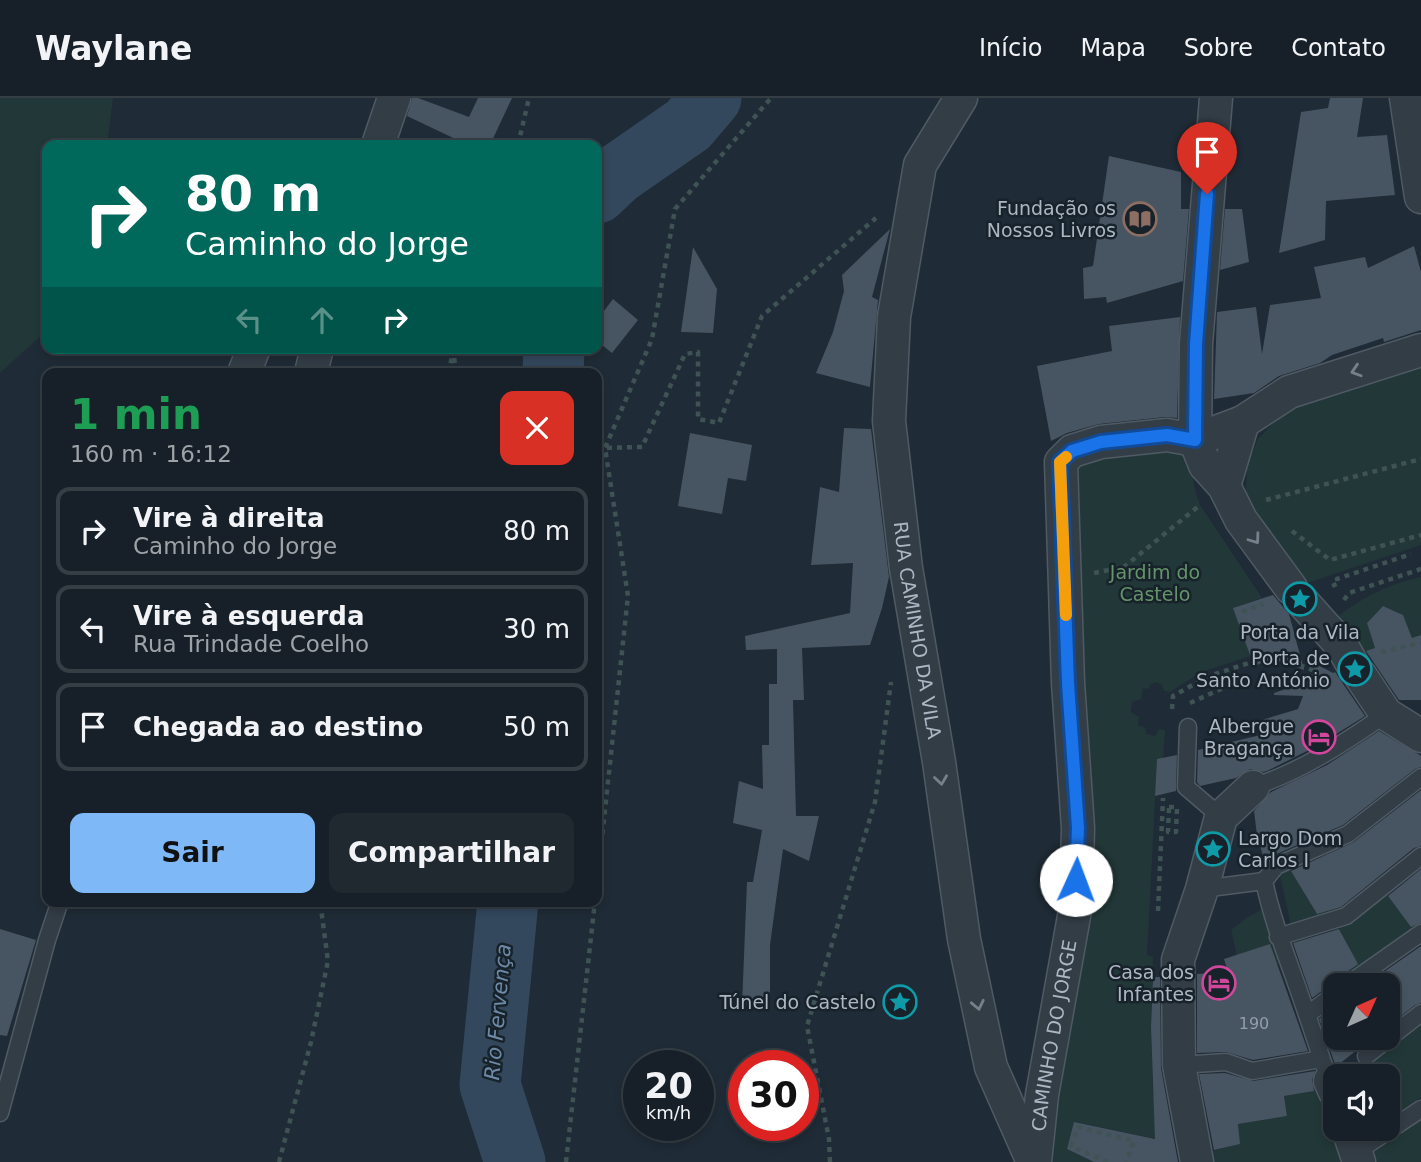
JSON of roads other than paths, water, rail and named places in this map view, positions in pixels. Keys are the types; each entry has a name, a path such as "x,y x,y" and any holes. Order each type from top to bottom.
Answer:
{"street":[{"path":"380,140 394,98"},
{"name":"RUA CAMINHO DA VILA","path":"961,98 920,165 894,317 889,421 906,568 939,762 966,952 991,1068 1034,1162"},
{"path":"1216,98 1196,344 1195,440 1205,465 1295,594 1362,666 1386,714 1420,734"},
{"path":"1406,98 1421,197"},
{"path":"1195,440 1243,422 1289,392 1421,350"},
{"path":"1229,498 1243,422"},
{"name":"CAMINHO DO JORGE","path":"1034,1162 1042,1095 1076,905 1078,828 1068,683 1060,462 1072,451 1101,442 1167,435 1195,440"},
{"path":"1197,1162 1179,1065 1178,960 1202,889 1221,817 1253,788"}],"lane":[{"path":"1253,788 1283,778 1342,744 1386,714"},
{"path":"1188,727 1186,786 1221,817"},
{"path":"1202,889 1264,880 1276,866 1348,834 1421,777"},
{"path":"1278,937 1346,916 1421,856"},
{"path":"1264,880 1278,937 1329,1064"},
{"path":"0,1113 58,907"},
{"path":"1364,973 1421,933"},
{"path":"1307,1015 1323,1003"},
{"path":"1366,1056 1421,1013"},
{"path":"1179,1065 1226,1062 1252,1071 1323,1075"},
{"path":"1354,1148 1421,1109"}],"waterway":[{"name":"Rio Fervença","path":"602,188 616,175 688,125 711,98"},
{"name":"Rio Fervença","path":"553,368 554,354"},
{"name":"Rio Fervença","path":"507,907 490,1085 515,1162"}],"place":[{"name":"Fundação os Nossos Livros","path":"1140,219"},
{"name":"Porta da Vila","path":"1300,599"},
{"name":"Porta de Santo António","path":"1355,669"},
{"name":"Albergue Bragança","path":"1319,737"},
{"name":"Largo Dom Carlos I","path":"1213,849"},
{"name":"Casa dos Infantes","path":"1219,983"},
{"name":"Túnel do Castelo","path":"900,1002"}],"park label":[{"name":"Jardim do Castelo","path":"1155,583"}]}
